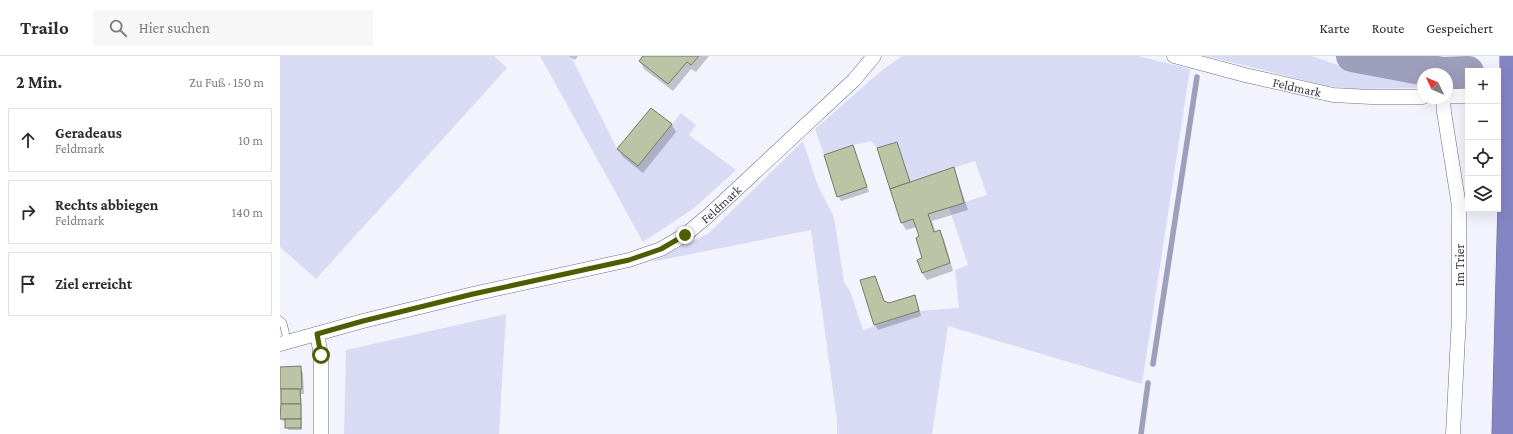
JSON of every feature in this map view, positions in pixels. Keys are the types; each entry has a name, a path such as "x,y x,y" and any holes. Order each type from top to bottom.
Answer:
{"highway":[{"path":"1503,434 1511,123 1511,56"}],"street":[{"name":"Feldmark","path":"284,344 363,321 473,294 629,260 661,249 685,235 710,214 854,80 874,56"},
{"name":"Feldmark","path":"1174,56 1245,75 1332,95 1417,97"},
{"path":"1501,94 1513,94"},
{"path":"1453,96 1465,96"},
{"name":"Im Trier","path":"1443,104 1459,206 1459,316 1453,434"},
{"path":"317,334 321,355 321,434"}],"lane":[{"path":"280,320 283,323 284,344"}],"shaded area":[{"path":"280,56 494,56 507,68 316,279 280,247"},
{"path":"540,56 571,56 617,149 638,166 681,113 696,125 689,135 736,170 693,209 643,242"},
{"path":"902,56 1138,56 1190,69 1142,384 948,326 932,434 837,434 837,420 811,230 651,262 709,233 803,141 818,186 834,217 844,282 850,291 863,330 919,311 959,308 955,270 968,265 949,207 987,195 975,161 910,182 897,142 877,148 871,141 853,145 824,155 815,129 881,71"},
{"path":"1206,56 1311,56 1369,75 1417,83 1417,88 1353,89 1327,86"},
{"path":"506,314 499,434 344,434 346,350"}],"building":[{"path":"643,56 699,56 691,65 687,62 668,84 639,61"},
{"path":"651,108 672,124 638,166 617,149"},
{"path":"897,142 910,182 890,189 877,148"},
{"path":"853,145 867,187 837,197 824,155"},
{"path":"954,167 964,203 928,214 934,232 940,230 950,263 922,273 917,260 922,258 916,238 919,236 913,219 901,223 890,189"},
{"path":"875,276 884,301 889,303 915,295 919,311 874,325 860,280"},
{"path":"301,366 302,389 280,389 280,367"},
{"path":"281,389 300,389 301,404 281,404"},
{"path":"281,404 301,404 301,419 280,419"},
{"path":"285,419 301,419 301,428 285,428"}],"waterway":[{"path":"1352,56 1442,73 1465,72"},
{"path":"1153,364 1197,77"},
{"path":"1141,434 1148,383"}],"route":[{"path":"321,355 317,334 473,294 629,260 661,249 685,235"}]}
